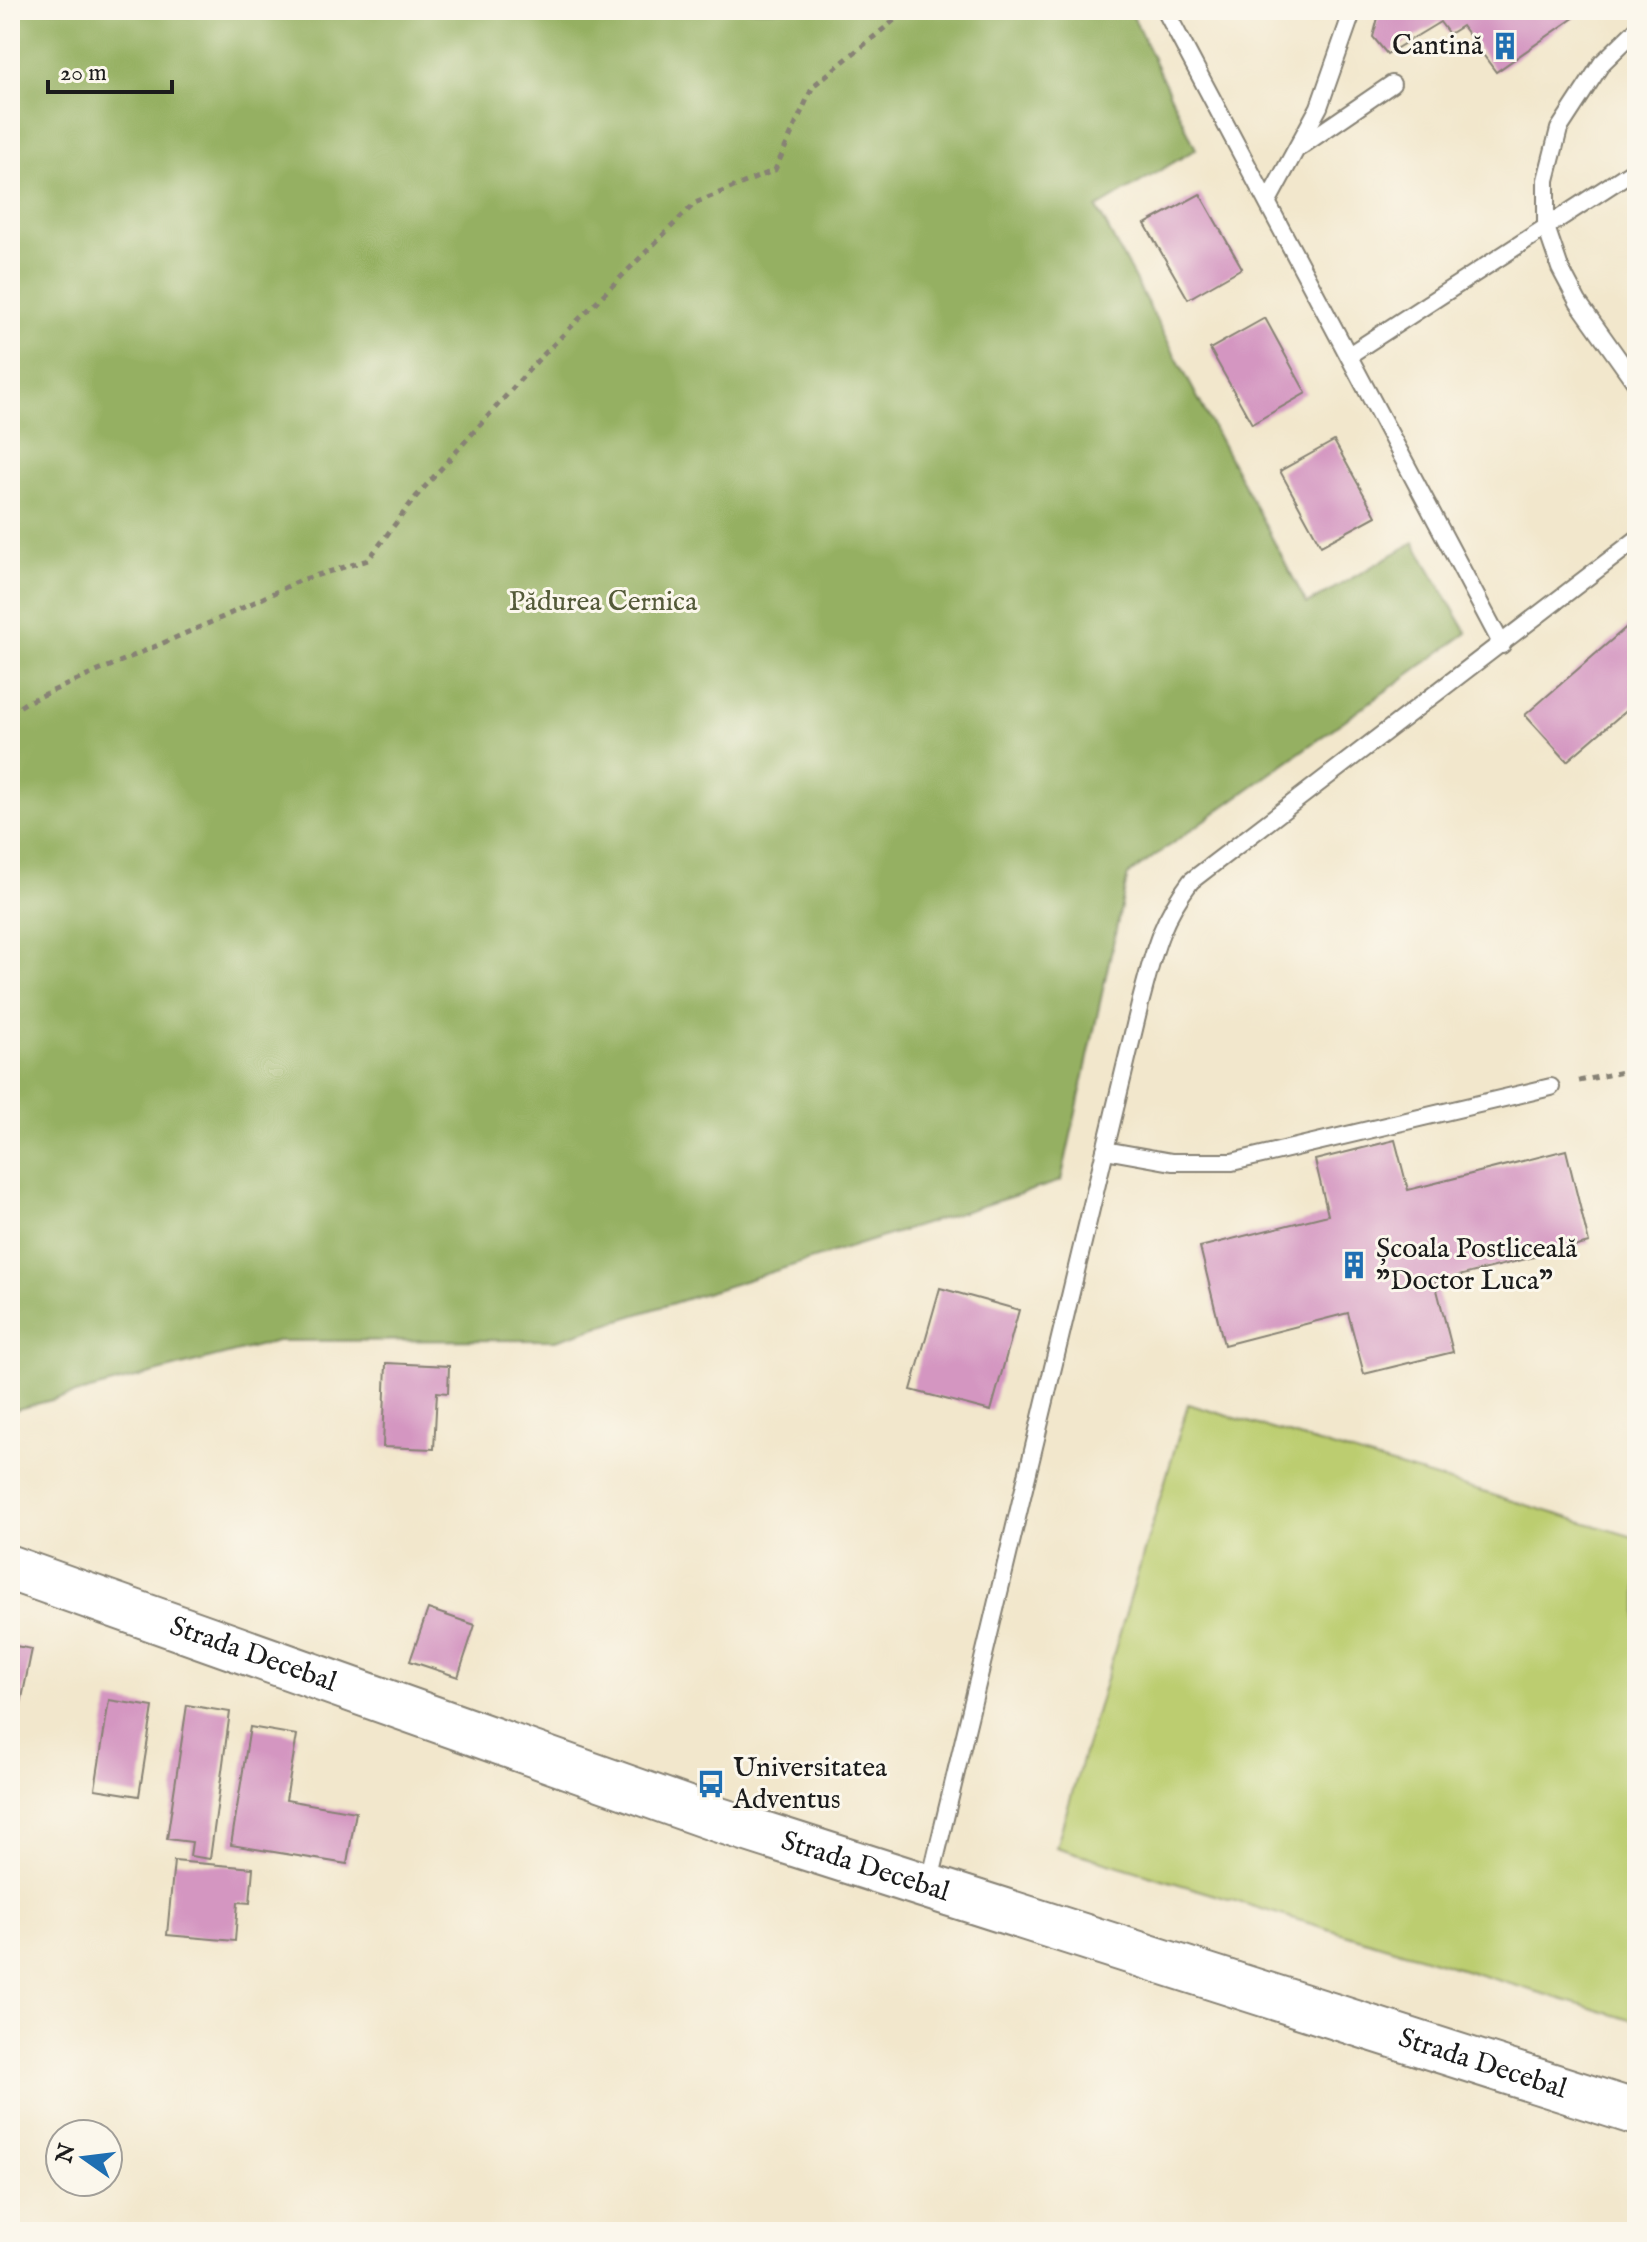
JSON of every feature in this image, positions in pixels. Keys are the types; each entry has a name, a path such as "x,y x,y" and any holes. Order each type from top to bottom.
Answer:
{"main road":[{"name":"Strada Decebal","path":"10,1568 698,1813 1637,2113"}],"lane":[{"path":"1165,10 1502,645"},
{"path":"1268,201 1319,107 1353,10"},
{"path":"1637,29 1602,63 1559,129 1546,180 1546,227 1560,268 1578,302 1637,385"},
{"path":"1296,151 1392,84"},
{"path":"1349,355 1637,168"},
{"path":"928,1887 1105,1150 1157,941 1170,908 1191,881 1637,539"},
{"path":"1105,1150 1172,1162 1232,1162 1551,1087"}],"path":[{"path":"10,713 27,702 301,580 368,560 414,499 537,361 695,203 775,170 813,86 907,10"},
{"path":"1551,1087 1637,1069"}],"green space":[{"name":"Pădurea Cernica","path":"10,10 1130,10 1196,149 1097,208 1307,604 1414,542 1467,633 1128,875 1061,1181 556,1340 277,1341 10,1411"},
{"path":"1188,1404 1637,1538 1637,2022 1056,1847"}],"building":[{"name":"Cantină","path":"1380,10 1585,10 1496,72 1462,26 1449,34 1440,22 1387,54 1373,37"},
{"path":"1200,194 1242,268 1188,299 1145,224"},
{"path":"1265,318 1306,393 1252,424 1210,349"},
{"path":"1334,441 1376,516 1321,546 1280,471"},
{"path":"1637,618 1637,701 1567,761 1525,715"},
{"name":"Școala Postliceală \"Doctor Luca\"","path":"1395,1140 1408,1190 1566,1150 1589,1243 1435,1282 1453,1352 1364,1374 1348,1313 1224,1345 1200,1247 1328,1215 1315,1160"},
{"path":"940,1288 1019,1310 991,1411 911,1390"},
{"path":"386,1363 449,1366 448,1393 437,1392 434,1449 383,1447"},
{"path":"428,1609 475,1625 458,1677 410,1661"},
{"path":"10,1645 32,1649 17,1723 10,1721"},
{"path":"109,1700 153,1707 139,1796 95,1789"},
{"path":"187,1705 230,1712 210,1859 190,1856 192,1842 167,1839"},
{"path":"250,1727 297,1735 286,1800 356,1812 347,1864 231,1845"},
{"path":"174,1861 253,1868 250,1903 238,1902 235,1941 167,1935"}],"place":[{"name":"Cantină","path":"1505,46"},
{"name":"Școala Postliceală \"Doctor Luca\"","path":"1354,1265"},
{"name":"Universitatea Adventus","path":"711,1784"}]}
